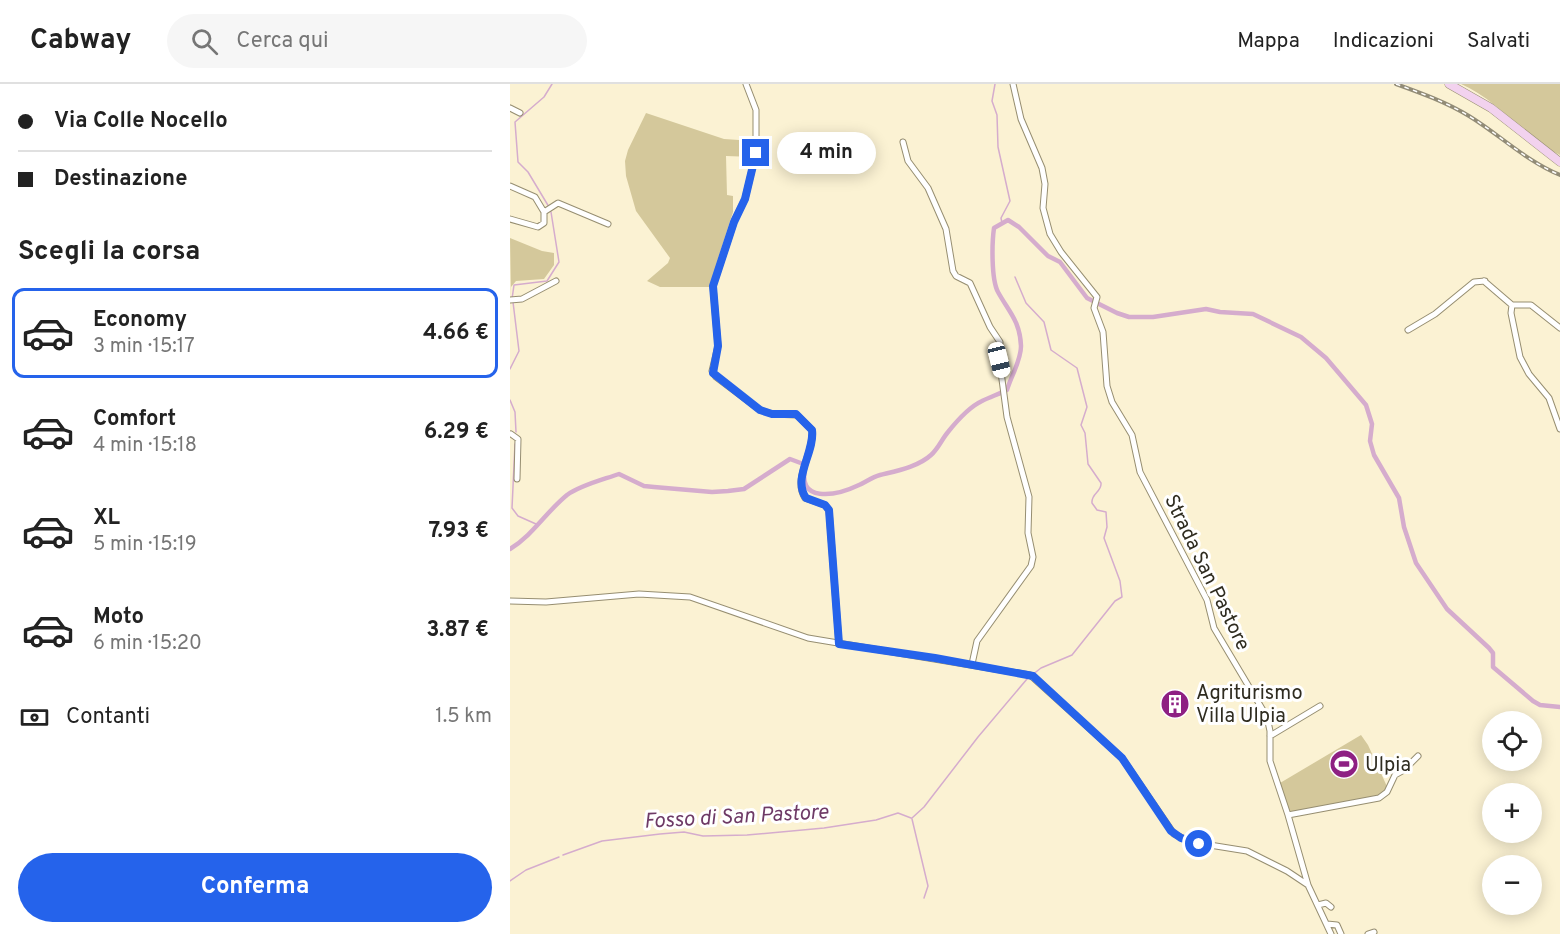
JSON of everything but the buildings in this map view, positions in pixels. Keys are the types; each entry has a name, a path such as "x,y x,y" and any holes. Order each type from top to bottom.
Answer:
{"main road":[{"path":"1449,84 1491,108 1560,162"}],"street":[{"path":"746,84 756,110 756,153 745,199 734,222 713,286 718,346 712,371 716,377 758,409 772,414 796,414 811,427 813,436 802,478 802,491 806,498"},
{"name":"Strada San Pastore","path":"1013,84 1021,119 1042,168 1045,184 1043,208 1050,234 1060,252 1097,298 1094,306 1104,334 1108,389 1115,407 1132,435 1139,468 1207,600 1215,630 1266,714 1270,736 1270,764 1288,815 1307,885 1331,934"},
{"path":"510,108 520,113"},
{"path":"903,142 908,161 928,188 945,227 952,270 956,276 970,283 990,328 999,341 1006,417 1029,493 1028,533 1033,559 1026,575 977,641 972,664"},
{"path":"510,186 534,196 547,210"},
{"path":"510,219 537,228 544,224 547,210 554,203 559,203 608,224"},
{"path":"1408,330 1435,315 1474,282 1482,279 1512,305 1531,305 1560,328"},
{"path":"510,300 522,299 556,281"},
{"path":"1512,305 1511,313 1520,357 1529,374 1549,398 1560,429"},
{"path":"510,432 510,440"},
{"path":"510,432 518,439 517,479"},
{"path":"796,495 825,505 829,510 839,644"},
{"path":"510,601 538,602 639,594 677,596 706,601 795,634 839,644 1024,673 1037,679 1122,758 1168,828 1177,836 1191,842 1250,852 1279,866 1307,885 1301,891"},
{"path":"1270,736 1320,706"},
{"path":"1288,815 1379,798 1387,792 1395,775 1418,756"},
{"path":"1318,905 1326,903 1331,907"},
{"path":"1327,924 1336,924 1341,934"}],"shaded area":[{"path":"1461,84 1560,84 1560,155 1535,139 1487,99"},
{"path":"646,113 724,139 754,141 754,157 726,156 727,195 733,196 733,212 709,287 660,287 647,281 668,263 670,258 636,211 626,176 625,161 628,150"},
{"path":"510,238 542,251 554,253 554,265 544,279 516,281 511,287 511,297"},
{"name":"Ulpia","path":"1361,735 1390,793 1290,813 1280,783"}],"waterway":[{"path":"549,207 528,172 518,162 515,122 544,97 552,84"},
{"path":"995,84 992,101 997,115 998,147 1010,201 1001,218 1002,223"},
{"path":"512,299 514,285 547,281 559,262 551,212"},
{"path":"510,549 526,537 567,495 619,474 644,486 712,492 728,491 744,489 790,459 806,465 804,478 806,486 820,494 829,494 850,489 877,476 920,463 933,453 951,428 968,411 982,401 1007,390 1018,363 1021,352 1019,330 998,292 993,270 994,228 1008,220 1019,227 1048,256 1060,262 1087,298 1117,313 1129,317 1153,317 1206,309 1253,314 1301,337 1326,358 1366,405 1372,424 1370,441 1374,455 1399,498 1404,527 1416,563 1447,609 1493,653 1493,667 1533,701 1540,705 1560,707"},
{"path":"912,818 924,807 978,737 1027,679 1041,668 1072,655 1115,601 1122,597 1120,581 1104,538 1107,527 1106,512 1097,510 1092,503 1101,483 1088,464 1085,433 1081,425 1087,407 1077,368 1051,350 1044,322 1026,303 1015,277"},
{"path":"510,369 519,351 513,302"},
{"path":"510,400 515,412 516,432"},
{"path":"515,444 512,508 518,516 536,524"},
{"name":"Fosso di San Pastore","path":"563,855 602,841 660,834 684,832 703,836 747,835 824,828 876,820 898,813 911,818"},
{"path":"912,819 928,886 924,898"},
{"name":"Fosso di San Pastore","path":"510,881 526,870 559,857"}],"railway":[{"path":"1396,84 1460,111 1536,163 1560,175"}],"place":[{"name":"Agriturismo Villa Ulpia","path":"1175,704"},
{"name":"Ulpia","path":"1344,764"}],"route":[{"path":"756,153 745,199 734,222 713,286 718,346 712,368 717,378 758,409 772,414 796,414 812,430 811,444 804,466 802,491 803,496 825,505 829,510 839,644 935,658 1033,676 1122,758 1171,831 1181,838 1199,844"}]}
